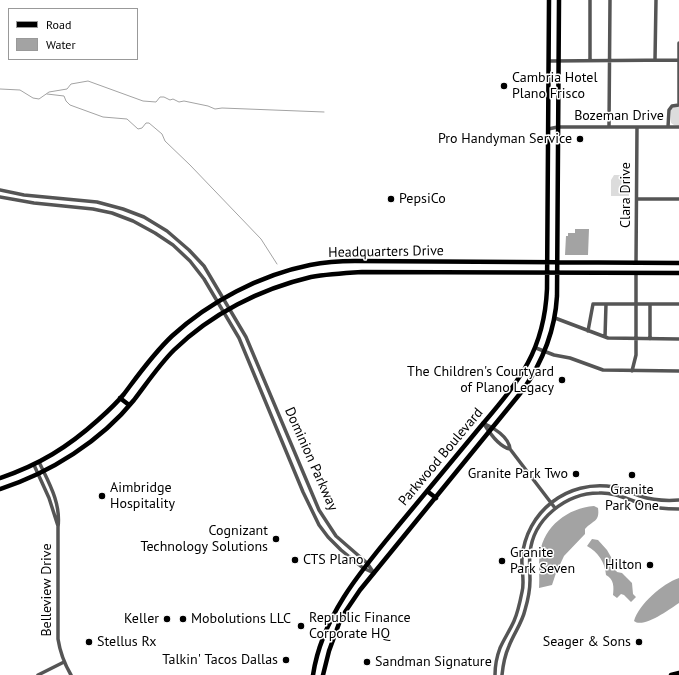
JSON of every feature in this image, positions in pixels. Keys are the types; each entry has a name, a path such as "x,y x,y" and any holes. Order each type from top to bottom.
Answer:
{"main road":[{"name":"Parkwood Boulevard","path":"314,675 315,662 323,637 338,606 363,568 515,384 530,361 536,348 546,312 548,272 549,0"},
{"name":"Parkwood Boulevard","path":"323,675 328,653 341,618 360,590 528,383 544,352 551,334 555,318 557,272 559,0"},
{"path":"548,187 558,187"},
{"name":"Headquarters Drive","path":"0,478 34,465 70,444 120,398 149,361 171,337 200,314 224,299 246,287 273,276 310,265 334,262 679,263"},
{"path":"636,263 636,273"},
{"name":"Headquarters Drive","path":"0,489 38,474 85,446 107,428 129,405 175,350 200,328 230,309 272,289 301,280 326,275 362,272 679,273"},
{"path":"120,398 129,405"},
{"path":"427,491 436,498"},
{"path":"318,651 328,653"},
{"path":"671,675 679,673"}],"street":[{"path":"590,0 590,60"},
{"path":"610,0 610,127"},
{"path":"655,60 656,0"},
{"path":"668,127 669,110 672,106 679,104 679,43"},
{"path":"549,61 679,60"},
{"name":"Bozeman Drive","path":"548,126 679,127"},
{"name":"Clara Drive","path":"636,263 637,127"},
{"name":"Dominion Parkway","path":"0,190 24,195 97,202 123,209 144,217 167,231 189,250 204,266 246,337 319,510 339,539 367,563 374,573"},
{"name":"Dominion Parkway","path":"0,197 34,203 93,208 112,213 133,221 155,233 173,245 190,261 204,279 239,338 306,498 321,527 342,550 363,568 374,573"},
{"path":"71,199 71,206"},
{"path":"637,199 679,199"},
{"path":"632,371 636,355 636,273"},
{"path":"588,331 592,304 679,304"},
{"path":"605,337 606,304"},
{"path":"650,304 650,339"},
{"path":"555,318 605,337 615,339 679,339"},
{"path":"536,348 544,352 570,358 603,370 679,371"},
{"path":"259,386 266,383"},
{"path":"483,423 493,427 509,444 510,449 527,473 555,508"},
{"path":"483,423 489,432 505,448 510,449"},
{"name":"Belleview Drive","path":"39,462 55,497 58,508 58,638 59,649 71,675"},
{"name":"Belleview Drive","path":"34,465 49,498 58,527"},
{"path":"679,500 656,500 622,489 607,486 592,486 576,490 551,502 539,514 531,527 526,540 522,559 522,595 514,621 500,648 495,674 501,675 509,646 519,627 528,596 530,551 534,535 544,519 555,508 579,496 592,493 607,493 655,508 679,509"},
{"path":"607,486 607,493"},
{"path":"655,508 656,500"},
{"path":"321,527 327,523"},
{"path":"522,595 528,596"},
{"path":"38,675 64,662"}],"shaded area":[{"path":"674,106 679,107 679,126 671,123 671,109"},
{"path":"614,175 630,175 629,196 611,196 611,180"}],"water":[{"path":"575,229 589,229 588,255 565,255 566,236 568,236 568,233 575,233"},
{"path":"594,506 598,508 597,518 585,529 585,534 564,556 552,585 539,588 540,553 542,543 546,535 559,520 575,510"},
{"path":"592,539 598,540 607,550 617,572 622,573 632,583 633,594 636,597 631,602 624,595 621,594 617,598 613,595 613,584 611,579 606,575 598,554 587,546"},
{"path":"679,578 679,603 650,620 638,623 634,621 641,608 652,595"}],"waterway":[{"path":"0,89 20,90 33,98 39,99 49,92 67,89 71,84 88,81 143,101 156,102 160,97 164,97 170,100 173,99 179,102 184,101 215,109 324,112"},
{"path":"47,94 64,96 70,105 103,117 127,119 138,129 142,128 146,123 149,123 162,134 165,141 261,239 277,264"}],"place":[{"name":"Cambria Hotel Plano Frisco","path":"504,86"},
{"name":"Pro Handyman Service","path":"580,139"},
{"name":"PepsiCo","path":"391,199"},
{"name":"The Children's Courtyard of Plano Legacy","path":"562,380"},
{"name":"Granite Park Two","path":"576,474"},
{"name":"Granite Park One","path":"632,475"},
{"name":"Aimbridge Hospitality","path":"102,496"},
{"name":"Cognizant Technology Solutions","path":"276,539"},
{"name":"CTS Plano","path":"295,560"},
{"name":"Granite Park Seven","path":"502,561"},
{"name":"Hilton","path":"650,565"},
{"name":"Keller","path":"167,619"},
{"name":"Mobolutions LLC","path":"183,619"},
{"name":"Republic Finance Corporate HQ","path":"301,626"},
{"name":"Stellus Rx","path":"89,642"},
{"name":"Seager & Sons","path":"639,642"},
{"name":"Talkin' Tacos Dallas","path":"286,660"},
{"name":"Sandman Signature","path":"367,662"}]}
